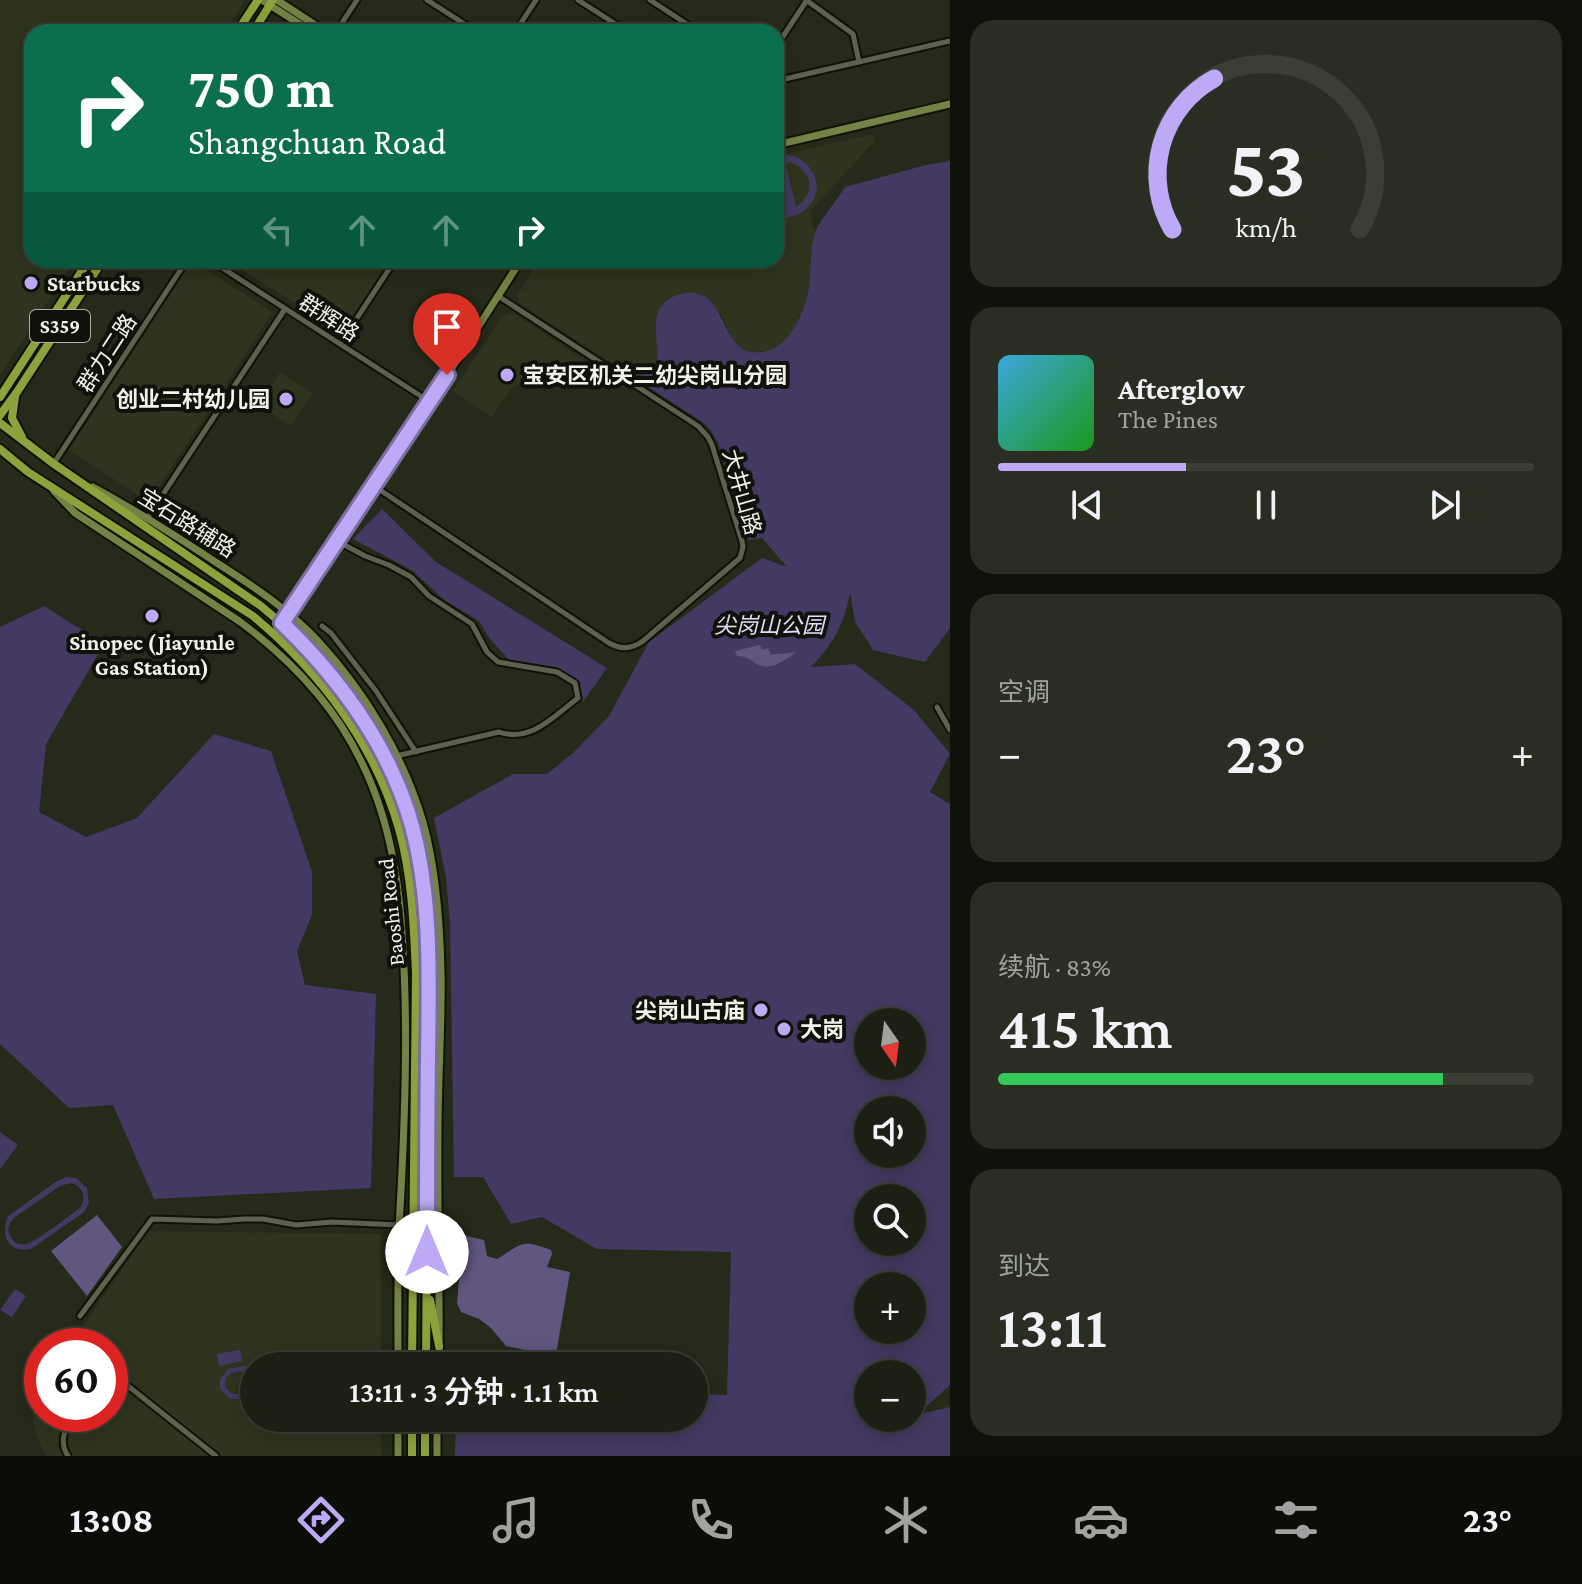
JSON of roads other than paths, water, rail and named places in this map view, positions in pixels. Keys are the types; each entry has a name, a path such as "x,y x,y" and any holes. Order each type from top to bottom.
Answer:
{"main road":[{"path":"245,24 268,1"},
{"path":"257,24 268,1"},
{"path":"268,1 301,24"},
{"path":"268,1 311,24"},
{"path":"784,144 950,104"},
{"name":"S359","path":"1,394 84,268"},
{"name":"S359","path":"0,415 98,268"},
{"path":"274,634 516,268"},
{"path":"17,392 12,418 30,447"},
{"name":"Baoshi Road","path":"0,423 282,623 346,693 396,780 412,827 427,925 426,1352"},
{"name":"Baoshi Road","path":"0,449 28,472 253,616 274,634 299,657 336,701 362,742 384,786 399,830 414,925 412,1352"},
{"path":"0,461 28,472"},
{"name":"宝石路辅路","path":"58,467 148,517 289,613 356,686 406,776 423,824 439,924 439,1352"},
{"path":"46,484 75,513 258,635 296,670 327,706 361,760 391,846 401,914 406,1044 398,1352"},
{"path":"426,1281 439,1346"},
{"path":"398,1432 398,1456"},
{"path":"412,1432 412,1456"},
{"path":"425,1432 425,1456"},
{"path":"437,1432 437,1456"}],"street":[{"path":"341,24 357,0"},
{"path":"427,0 464,24"},
{"path":"520,24 536,0"},
{"path":"578,0 616,24"},
{"path":"650,0 687,24"},
{"path":"784,34 806,0 853,34 859,62"},
{"path":"784,79 950,41"},
{"name":"群力二路","path":"58,467 182,268"},
{"name":"群辉路","path":"222,268 430,402"},
{"path":"340,344 390,268"},
{"name":"大井山路","path":"374,486 615,646 627,648 638,644 736,563 743,547 708,437 698,426 498,296"},
{"path":"148,517 285,309"},
{"path":"337,541 411,577 429,596 472,624 487,652 498,662 557,672 575,683 578,698 531,733 511,736 499,732 396,756"},
{"path":"322,626 331,633 376,691 416,752"},
{"path":"937,707 950,730"},
{"path":"80,1316 152,1219 263,1219 296,1225 332,1222 399,1225"},
{"path":"128,1386 216,1456"},
{"path":"65,1432 63,1449 68,1456"}],"place":[{"name":"Starbucks","path":"31,283"},
{"name":"宝安区机关二幼尖岗山分园","path":"507,375"},
{"name":"创业二村幼儿园","path":"286,399"},
{"name":"Sinopec (Jiayunle Gas Station)","path":"152,616"},
{"name":"尖岗山古庙","path":"761,1010"},
{"name":"大岗","path":"784,1029"}],"park label":[{"name":"尖岗山公园","path":"769,625"}]}
